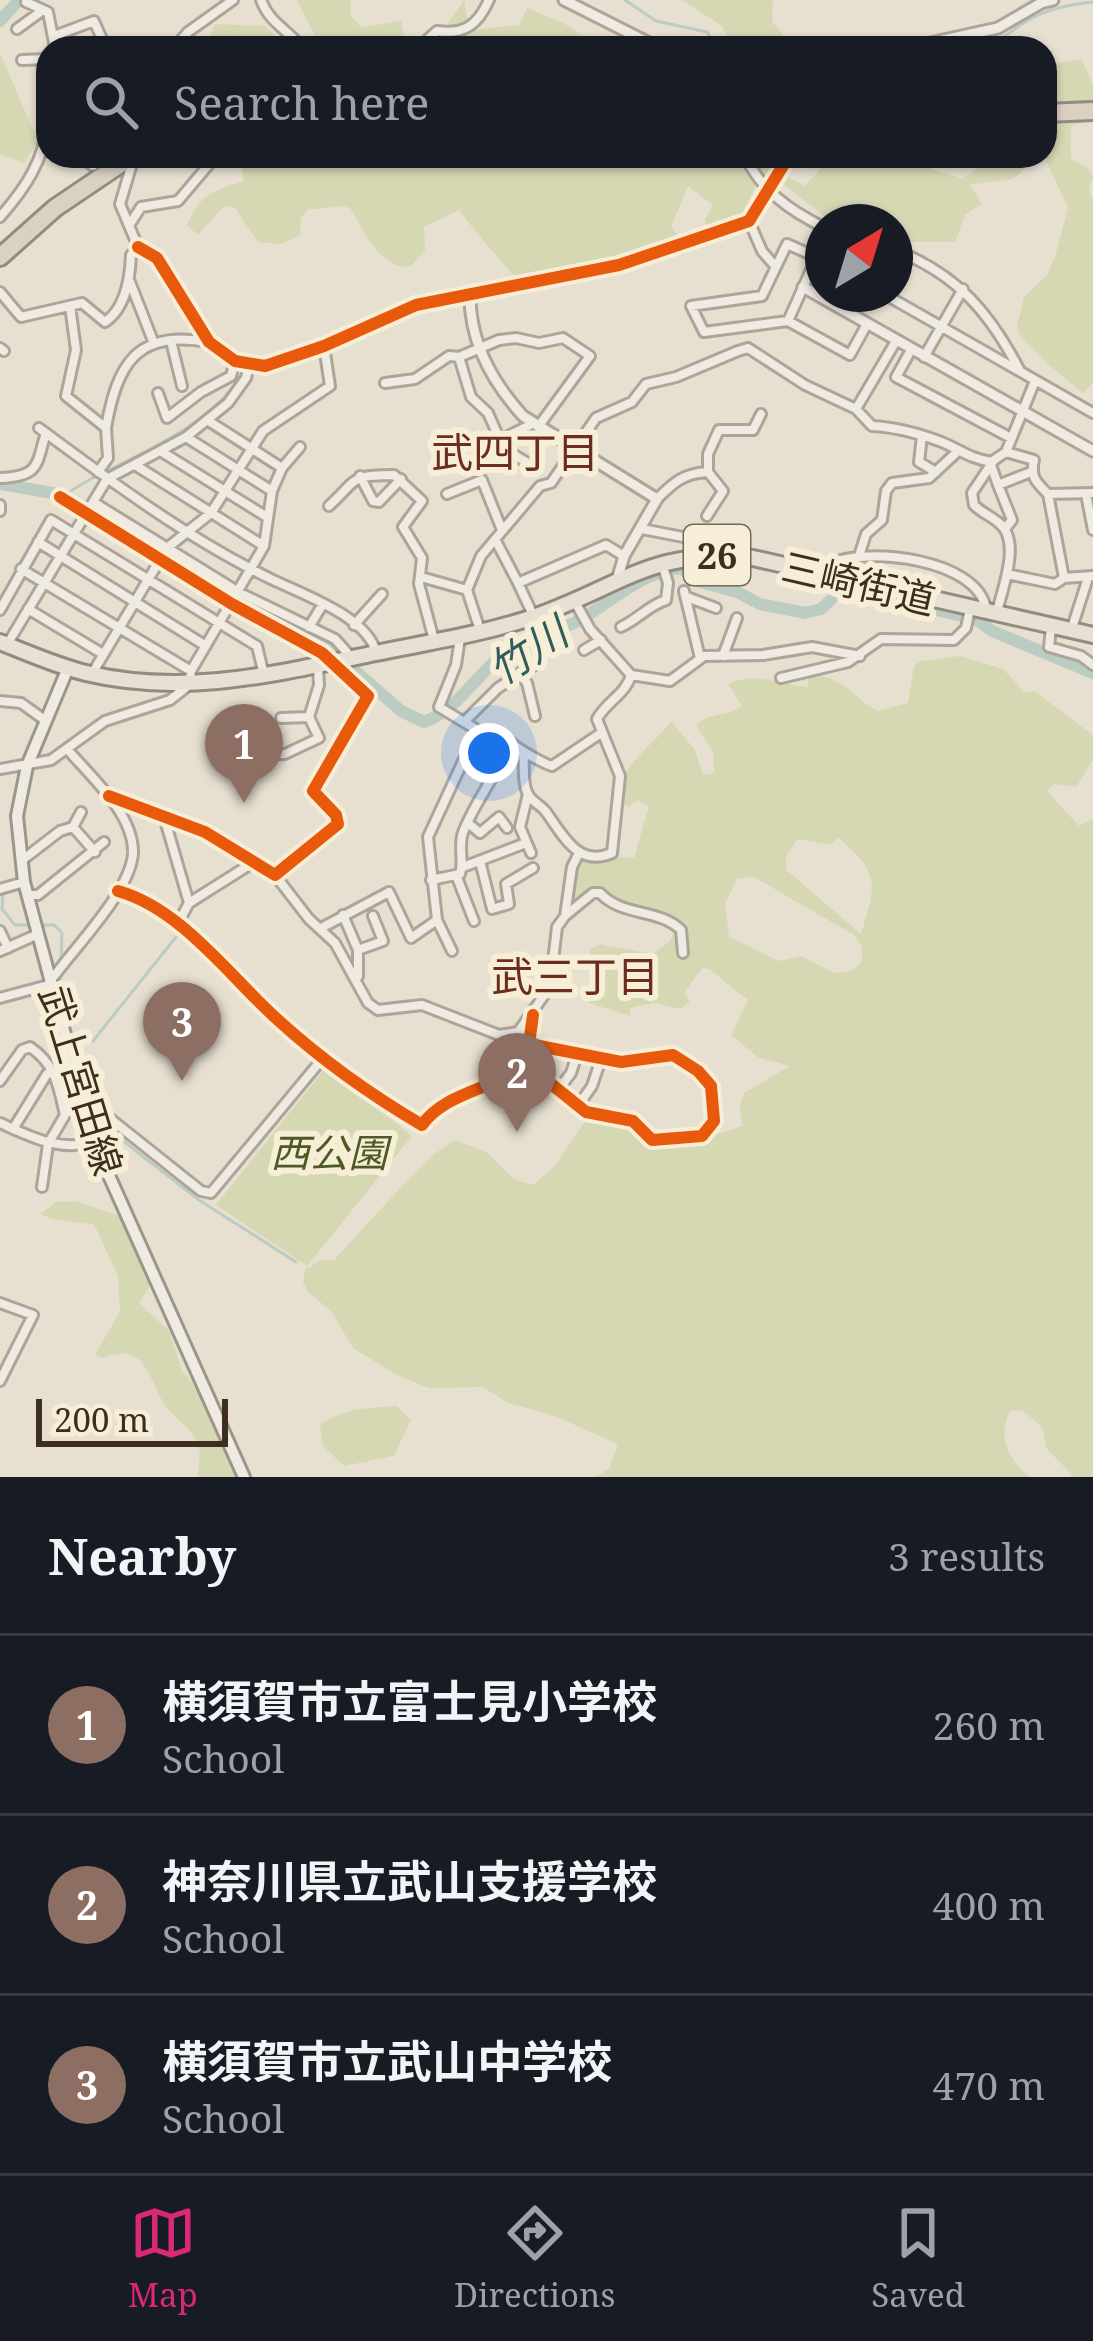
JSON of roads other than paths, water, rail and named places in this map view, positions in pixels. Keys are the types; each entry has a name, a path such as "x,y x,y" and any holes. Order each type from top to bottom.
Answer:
{"highway":[{"path":"1057,111 1093,110"},
{"path":"0,254 36,218 110,168"}],"main road":[{"name":"三崎街道","path":"4,643 91,674 265,677 481,632 574,601 661,562 720,555 830,574 1092,635"},
{"name":"武上宮田線","path":"68,668 27,766 17,816 20,862 94,1142 244,1477"}],"street":[{"path":"184,36 233,0"},
{"path":"261,0 268,18 292,36"},
{"path":"431,36 437,31 455,34 470,28 489,0"},
{"path":"564,0 635,36"},
{"path":"962,36 998,28 1053,0"},
{"path":"26,2 44,9 54,36 94,21 101,36"},
{"path":"17,29 44,9"},
{"path":"22,60 36,59"},
{"path":"0,217 25,186 36,162"},
{"path":"128,168 120,204 137,248"},
{"path":"129,226 141,207 178,201 204,168"},
{"path":"750,168 754,177 805,218"},
{"path":"137,248 157,259 209,342 235,362 284,362 416,305 619,265 749,221 780,168"},
{"path":"749,221 762,250 776,266"},
{"path":"805,252 787,244 762,296 692,306 704,332 788,321 850,355 867,324"},
{"path":"0,292 21,317 82,303 105,322 116,314 137,248"},
{"path":"913,261 963,290 983,308 1020,371"},
{"path":"130,280 153,341"},
{"path":"788,321 805,284"},
{"path":"803,287 1093,451"},
{"path":"924,357 963,290"},
{"path":"470,296 478,350 508,400 535,425 657,499"},
{"path":"70,306 76,350 66,396 106,428"},
{"path":"913,310 1093,412"},
{"path":"385,383 416,379 448,356 459,357 499,340 516,338 539,344 563,338 590,356 535,425 500,440"},
{"path":"98,472 108,458 106,428 118,380 135,352 153,341 209,342"},
{"path":"171,341 182,386"},
{"path":"856,409 896,341"},
{"path":"91,674 167,548 211,513 263,430 330,386 324,346"},
{"path":"481,632 467,590 481,556 540,486 551,483 596,418 632,402 646,384 748,348 805,385 856,409 872,426 946,443 956,453 992,463"},
{"path":"911,350 896,377 1011,438"},
{"path":"459,357 471,397 488,412 504,449 533,466"},
{"path":"158,393 166,418 231,376 235,362"},
{"path":"4,643 107,479 186,437 242,385 249,365"},
{"path":"781,678 860,656 881,639 954,640 984,611 1007,574 1009,542 1005,529 974,505 972,493 992,463 1006,452 1035,381"},
{"path":"707,515 723,490 708,472 708,454 719,430 753,430 760,413"},
{"path":"207,420 282,468"},
{"path":"0,478 32,471 40,461 42,430 107,479 252,570 323,604 370,637 376,653"},
{"path":"922,436 919,462 936,473"},
{"path":"186,437 272,491"},
{"path":"0,769 51,760 105,721 170,700 190,678 252,570 263,546 272,491 282,468 300,447"},
{"path":"162,452 267,518"},
{"path":"1006,452 1034,460 1031,472"},
{"path":"859,556 866,534 883,520 886,491 892,483 919,482 956,453"},
{"path":"992,463 1012,520 1005,529"},
{"path":"133,464 263,546"},
{"path":"617,580 624,556 657,499 677,479 708,472"},
{"path":"998,485 1031,472"},
{"path":"1031,472 1048,494 1064,578"},
{"path":"329,506 360,476 394,475 422,501 404,527 422,558 419,584 435,642"},
{"path":"360,476 373,501 379,502 401,479"},
{"path":"447,494 482,480 502,530"},
{"path":"1048,494 1089,494 1093,530"},
{"path":"60,497 232,604 338,661 368,696 313,790 336,815 338,824 275,875"},
{"path":"93,502 240,593 335,639 338,661 320,685 309,717 319,738 306,747 273,754"},
{"path":"0,610 51,520 256,646 265,677"},
{"path":"642,530 714,543 720,555"},
{"path":"38,542 206,646"},
{"path":"496,542 534,616"},
{"path":"518,584 606,544 624,556"},
{"path":"830,574 829,564 859,556 891,556 955,573 985,600 984,611"},
{"path":"621,627 648,606 666,600 668,583 661,562"},
{"path":"21,569 190,678"},
{"path":"1007,574 1055,584 1064,578 1091,577 1071,631"},
{"path":"421,577 467,590"},
{"path":"354,625 382,594"},
{"path":"700,658 685,594 716,608"},
{"path":"574,601 631,675 661,683 670,682 700,658 812,647 860,656"},
{"path":"309,627 323,604"},
{"path":"28,609 103,655"},
{"path":"723,656 737,618"},
{"path":"1051,626 1048,646 1081,656 1093,665"},
{"path":"460,636 456,665 439,707 478,731 483,743"},
{"path":"584,650 601,640"},
{"path":"465,721 476,707 538,662"},
{"path":"520,673 535,716"},
{"path":"528,794 545,809 561,838 580,853 605,857 613,853 620,776 597,719 625,689 631,675"},
{"path":"0,700 21,703 46,721"},
{"path":"281,718 309,717"},
{"path":"452,951 437,920 428,837 464,759 483,743 512,743 552,766 601,733"},
{"path":"0,998 51,982 118,891 133,851 109,796 68,750"},
{"path":"431,880 529,848 520,824 528,794 519,750"},
{"path":"474,921 459,871 461,840 500,771 503,757 519,750"},
{"path":"109,796 205,832 275,875 309,919 322,927 358,978 368,1003 378,1010 422,1005 499,1035 518,1032 550,987 557,927 593,893 600,893 616,907 673,922 681,929 683,953"},
{"path":"20,862 60,831 74,827 81,812"},
{"path":"468,823 480,833 499,817 507,828"},
{"path":"164,818 189,903"},
{"path":"74,827 95,852"},
{"path":"2,887 26,888 38,895 104,842"},
{"path":"565,916 572,867 580,853"},
{"path":"480,861 492,909 509,904 506,884 533,868"},
{"path":"177,925 189,903 254,862"},
{"path":"118,891 146,901 323,1058 422,1125 477,1089 508,1080 525,1063 586,1112 634,1120 652,1140 701,1136 714,1121 711,1086 673,1055 620,1061 530,1044 533,1016"},
{"path":"322,927 389,892 411,938 437,920"},
{"path":"344,915 358,950 358,978"},
{"path":"358,950 382,941 373,916"},
{"path":"0,931 4,950 36,928"},
{"path":"0,1081 5,1065 22,1050 30,1047 50,1060 65,1115 48,1144 42,1187"},
{"path":"559,1089 578,1052"},
{"path":"50,1060 70,1054"},
{"path":"578,1106 592,1087 602,1056"},
{"path":"87,1120 108,1117 201,1191 211,1193 323,1058"},
{"path":"14,1129 47,1074 54,1071"},
{"path":"0,1124 48,1144 78,1147 94,1142"},
{"path":"0,1303 34,1315 0,1381"}],"waterway":[{"path":"0,21 19,0"},
{"path":"625,0 656,21 710,36"},
{"path":"1006,36 1060,7 1093,2"},
{"path":"105,472 202,417 244,369"},
{"path":"64,495 96,476"},
{"name":"竹川","path":"0,484 64,495 329,648 401,711 424,722 446,709 509,651 576,622 653,575 682,568 693,580 760,604 805,613 821,609 842,589 976,619 992,631 1093,673"},
{"path":"3,893 2,909 15,925 54,925 62,933 61,962"},
{"path":"93,1041 176,937"},
{"path":"59,991 61,971"},
{"path":"86,1093 100,1123 199,1200 296,1262"}],"place":[{"name":"横須賀市立富士見小学校","path":"244,803"},
{"name":"横須賀市立武山中学校","path":"182,1081"},
{"name":"神奈川県立武山支援学校","path":"517,1132"}],"district":[{"name":"武四丁目","path":"515,451"},
{"name":"武三丁目","path":"575,975"}],"park label":[{"name":"西公園","path":"329,1151"}]}
